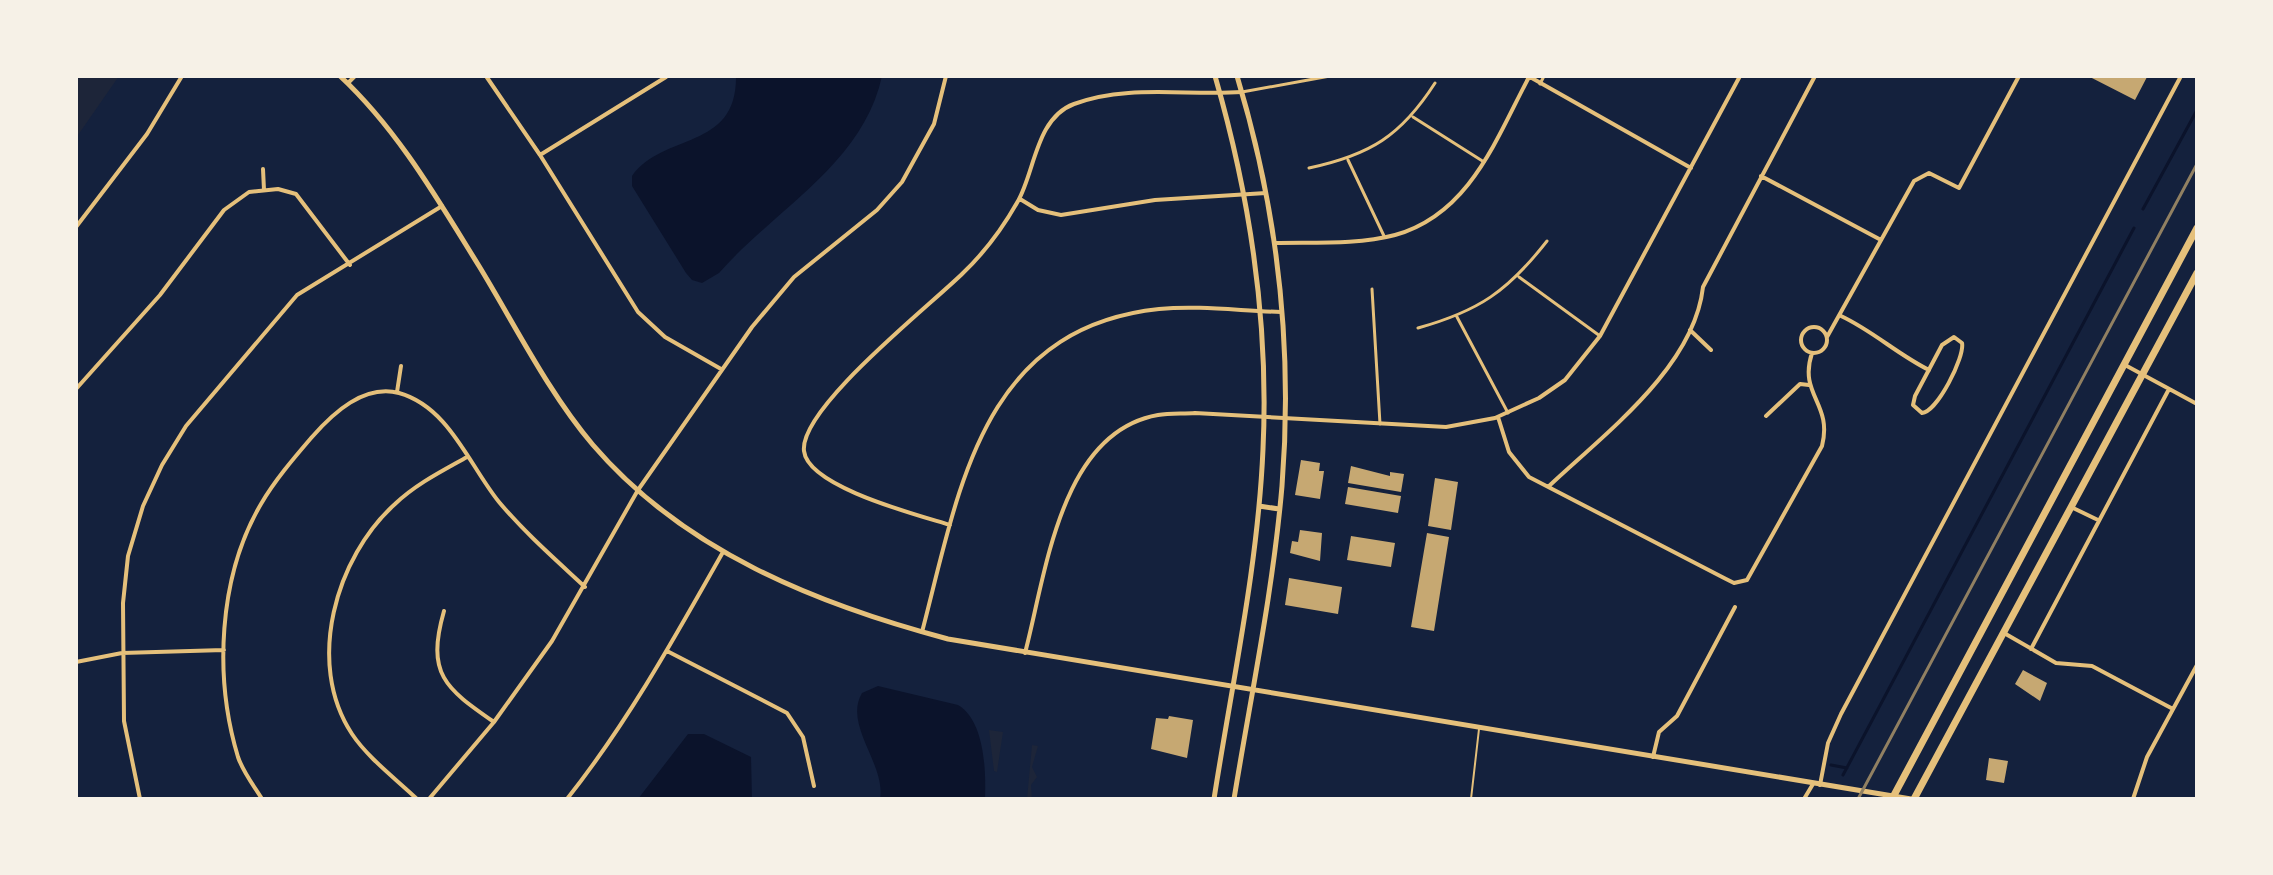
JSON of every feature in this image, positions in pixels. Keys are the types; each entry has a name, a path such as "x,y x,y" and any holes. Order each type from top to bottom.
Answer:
{"highway":[{"path":"1893,798 2197,228"},
{"path":"1912,799 2197,273"}],"street":[{"path":"76,227 147,134 182,76"},
{"path":"340,76 398,140 564,405 591,442 638,490 671,518 723,552 803,592 922,632 1025,653 1912,799"},
{"path":"348,83 355,76"},
{"path":"486,76 650,327 721,369"},
{"path":"429,799 494,722 552,641 638,490 721,369 794,277 877,210 902,182 934,124 946,76"},
{"path":"1214,799 1259,506 1264,417 1260,311 1245,196 1215,76"},
{"path":"1234,799 1279,509 1285,418 1281,312 1274,243 1266,193 1237,76"},
{"path":"950,525 870,498 817,474 804,451 806,437 831,400 876,351 966,271 1020,199 1032,160 1054,118 1072,104 1138,92 1242,92 1330,76"},
{"path":"1274,243 1384,237 1438,215 1468,187 1528,76 1691,168"},
{"path":"1540,84 1544,76"},
{"path":"1025,653 1063,511 1079,472 1100,446 1124,429 1157,415 1264,417 1446,427 1508,414 1565,380 1600,336 1740,76"},
{"path":"1547,487 1645,396 1690,330 1701,306 1703,287 1815,76"},
{"path":"1812,353 1824,349 1827,337 1914,181 1922,174 1929,173 1959,188 2019,76"},
{"path":"1804,799 1817,784 1828,743 1841,714 2181,76"},
{"path":"540,155 666,77"},
{"path":"1309,168 1348,160 1384,142 1413,117 1435,83"},
{"path":"1413,117 1484,162"},
{"path":"1348,160 1384,237"},
{"path":"263,169 264,190"},
{"path":"1761,176 1881,240"},
{"path":"76,389 160,295 224,210 249,192 278,189 296,194 350,265"},
{"path":"1020,199 1038,210 1061,215 1155,200 1266,193"},
{"path":"140,799 124,721 122,653 128,556 143,506 162,465 186,426 297,295 442,206"},
{"path":"1418,328 1457,317 1492,299 1519,277 1547,241"},
{"path":"1519,277 1600,336"},
{"path":"1372,289 1380,424"},
{"path":"922,632 966,467 990,415 1016,381 1052,350 1093,327 1141,312 1189,308 1281,312"},
{"path":"1841,316 1875,333 1901,356 1929,370"},
{"path":"1457,317 1508,414"},
{"path":"1812,353 1802,345 1804,333 1819,328 1827,337"},
{"path":"1690,330 1711,350"},
{"path":"1954,337 1962,343 1962,355 1935,406 1922,413 1915,409 1913,400 1929,370 1945,340 1954,337"},
{"path":"1498,417 1518,466 1547,487 1734,583 1747,580 1822,446 1827,424 1809,385 1807,368 1812,353"},
{"path":"2124,364 2197,404"},
{"path":"397,392 401,366"},
{"path":"1766,416 1800,384 1809,385"},
{"path":"2031,649 2169,389"},
{"path":"262,799 239,759 226,689 224,650 231,579 260,505 294,457 337,410 357,398 397,392 426,405 445,423 467,457 530,536 585,587"},
{"path":"417,799 352,734 330,670 331,626 352,558 368,534 394,504 467,457"},
{"path":"1259,506 1279,509"},
{"path":"2071,507 2098,520"},
{"path":"567,799 599,758 667,651 723,552"},
{"path":"1653,757 1659,732 1677,716 1735,607"},
{"path":"444,611 437,637 438,665 452,693 494,722"},
{"path":"2004,633 2056,663 2092,666 2173,709"},
{"path":"76,662 122,653 224,650"},
{"path":"667,651 787,713 803,737 814,786"},
{"path":"2133,799 2142,768 2197,665"}],"lane":[{"path":"1471,799 1479,728"}],"shaded area":[{"path":"76,76 119,76 76,138"},
{"path":"736,76 882,76 872,107 837,160 719,273 702,283 692,280 686,273 632,186 632,176 645,162 712,129 725,117 733,100"},
{"path":"878,686 958,705 967,712 979,734 982,748 985,799 880,799 877,772 858,718 862,693"},
{"path":"989,730 1003,732 997,772 994,771"},
{"path":"688,734 704,734 751,757 752,799 638,799"},
{"path":"1032,745 1038,746 1032,767 1037,777 1031,785 1032,799 1027,799"}],"building":[{"path":"2088,76 2145,76 2147,77 2135,100"},
{"path":"1301,460 1320,463 1319,471 1324,471 1320,499 1295,495"},
{"path":"1351,466 1390,476 1390,472 1404,474 1401,492 1348,483"},
{"path":"1435,478 1458,482 1451,530 1428,526"},
{"path":"1348,487 1401,496 1398,513 1345,504"},
{"path":"1300,530 1322,533 1320,561 1290,553 1292,541 1298,542"},
{"path":"1427,533 1449,537 1434,631 1411,627"},
{"path":"1351,536 1395,543 1391,567 1347,560"},
{"path":"1289,578 1342,587 1338,614 1285,605"},
{"path":"2023,670 2047,683 2040,701 2015,684"},
{"path":"1169,716 1193,720 1187,758 1151,749 1156,718 1168,719"},
{"path":"1989,758 2008,761 2004,783 1986,780"}],"waterway":[{"path":"2143,209 2197,110"},
{"path":"1843,775 2134,228"},
{"path":"1831,765 1847,768"}],"railway":[{"path":"1858,799 2197,164"}]}
